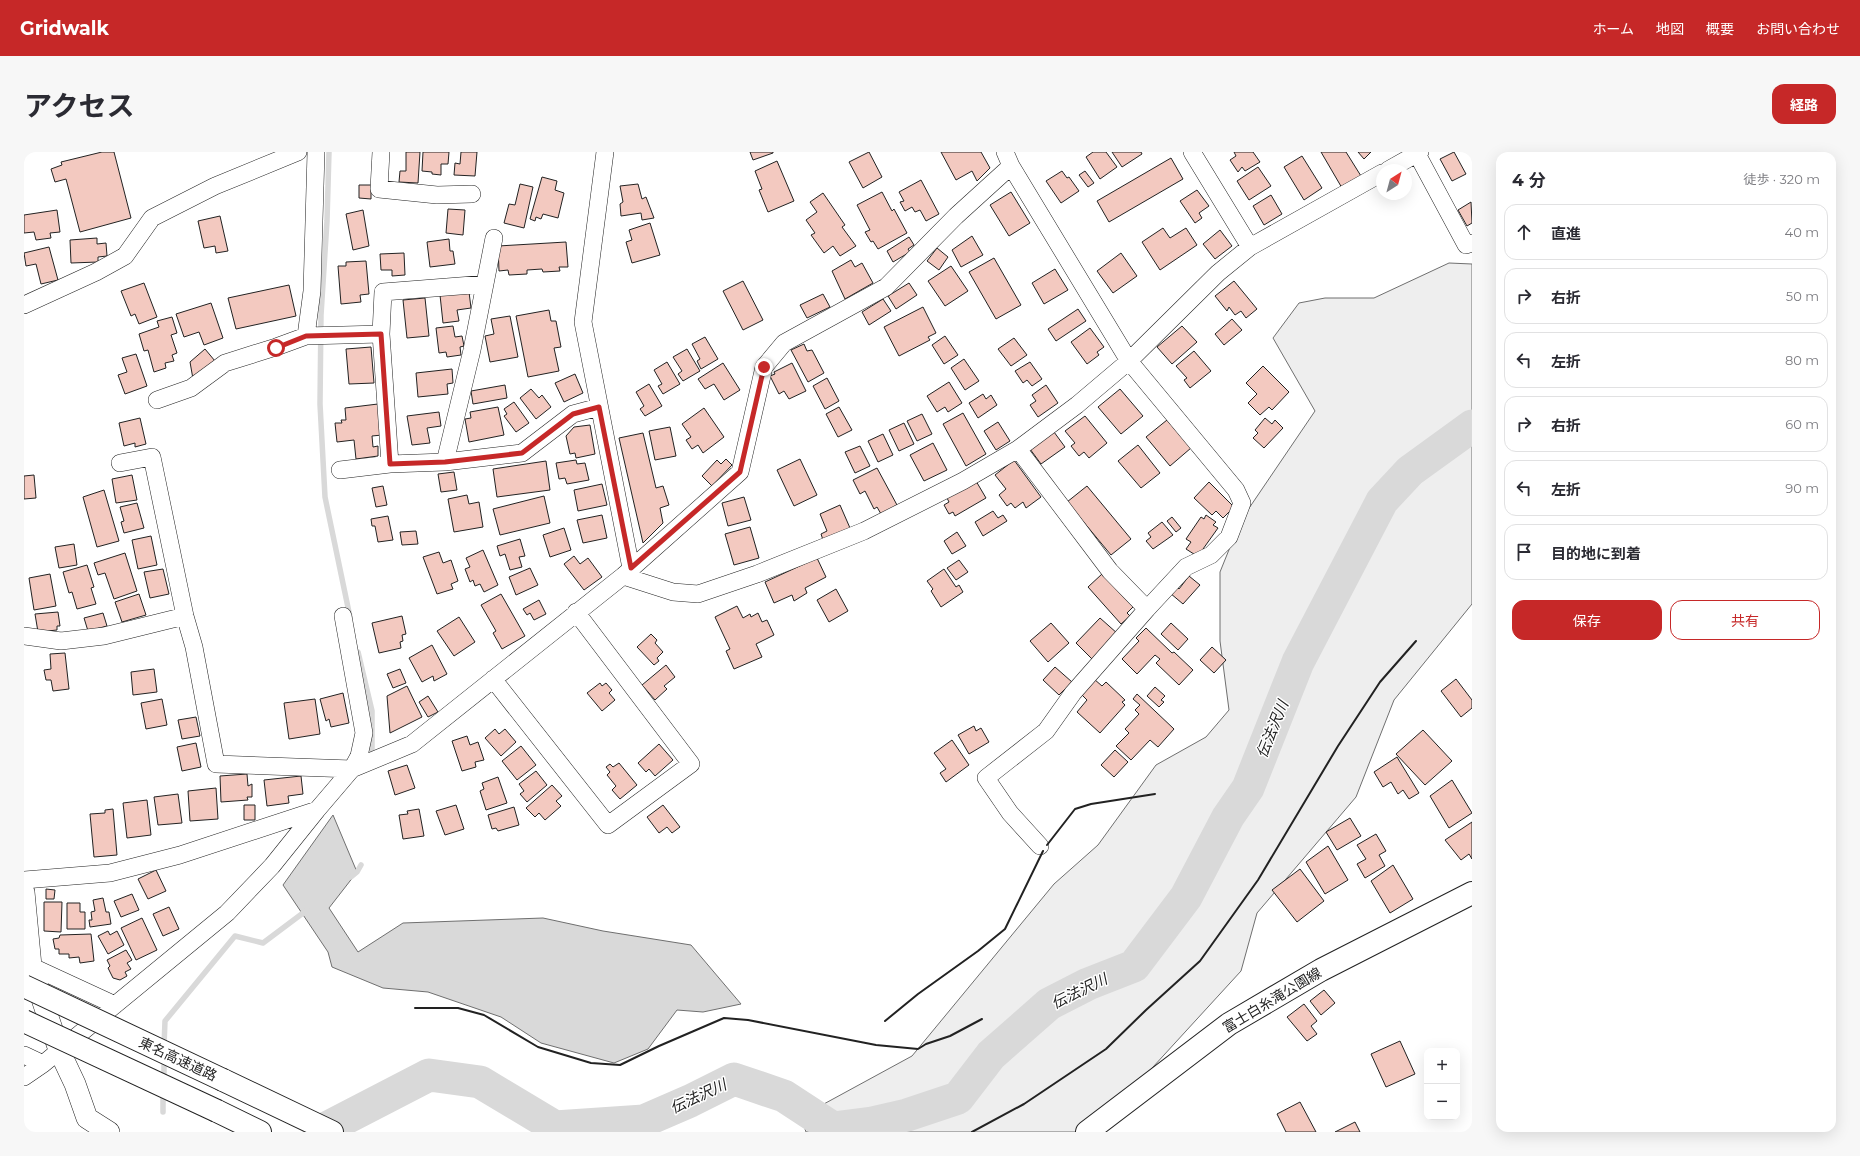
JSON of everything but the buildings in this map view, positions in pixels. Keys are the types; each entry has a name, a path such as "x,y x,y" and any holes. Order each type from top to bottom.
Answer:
{"main road":[{"name":"富士白糸滝公園線","path":"1087,1132 1229,1024 1321,970 1472,893"},
{"name":"東名高速道路","path":"24,986 332,1132"},
{"path":"24,1021 260,1132"}],"street":[{"path":"24,305 96,272 125,256 152,218 214,186 298,152"},
{"path":"306,336 312,291 316,152"},
{"path":"381,152 379,189 437,195 472,194"},
{"path":"605,152 583,322 627,572"},
{"path":"1192,152 1250,247"},
{"path":"1399,164 1418,153 1466,245 1472,243"},
{"path":"120,463 152,457 185,616 194,647 216,764 352,769 412,744 627,572 740,472 764,367 784,343 886,287 956,216 1008,159 1129,361 1236,490 1242,503 1229,537 1212,555 1186,567 1073,693 1046,731 986,778 1010,813 1040,846"},
{"path":"627,572 673,592 698,594 757,574 864,531 963,482 1018,448 1077,405 1129,361 1218,273 1250,247 1376,176"},
{"path":"445,462 472,350 494,238"},
{"path":"390,464 381,334 383,292 485,284"},
{"path":"157,400 191,388 225,363 276,348 306,336 381,334"},
{"path":"340,470 390,464 445,462 522,453 573,414 599,407"},
{"path":"1018,448 1110,571 1147,610"},
{"path":"493,679 608,825 691,764 576,612"},
{"path":"24,636 61,641 104,636 185,616"},
{"path":"24,1077 43,1064 227,913 272,866 352,769 359,756 364,733 343,616"},
{"path":"24,880 110,873 180,855 317,810"},
{"path":"24,892 28,964 59,1050 75,1084 87,1118 109,1132"},
{"path":"28,964 115,1005"},
{"path":"24,1055 43,1064"}],"shaded area":[{"path":"1449,263 1472,264 1472,604 1394,700 1356,797 1257,913 1241,971 1109,1115 1075,1132 806,1132 805,1129 822,1105 912,1056 1054,884 1098,845 1156,765 1206,737 1229,710 1220,641 1220,572 1241,520 1315,411 1273,338 1299,303 1325,298 1374,298"},
{"path":"333,815 357,872 329,908 358,952 403,923 543,918 603,931 691,945 741,1004 703,1012 677,1010 648,1049 614,1063 541,1043 501,1017 428,992 383,988 332,967 328,952 283,885"}],"waterway":[{"path":"329,152 327,221 321,315 320,404 325,497 350,617"},
{"name":"伝法沢川","path":"319,1132 429,1075 480,1082 555,1127 644,1121 690,1101 734,1079 784,1096 833,1128 872,1123 907,1115 958,1098 991,1055 1049,1004 1088,984 1134,966 1186,897 1228,817 1248,788 1298,662 1382,501 1410,471 1472,426"},
{"path":"358,652 372,711 372,750"},
{"path":"351,877 357,872 361,865"},
{"path":"164,1046 165,1021 235,936 263,943 307,910"},
{"path":"164,1058 164,1080"},
{"path":"163,1090 163,1112"}],"wall":[{"path":"972,1132 1024,1104 1106,1049 1200,961 1258,880 1338,746 1380,682 1416,641"},
{"path":"1047,845 1075,809 1091,804 1155,794"},
{"path":"885,1021 918,994 978,951 1005,929 1043,851"},
{"path":"415,1008 458,1008 484,1015 538,1047 591,1063 620,1065 659,1046 724,1018 748,1020 876,1045 918,1049 926,1044 950,1036 982,1019"}],"route":[{"path":"276,348 306,336 381,334 390,464 445,462 522,453 573,414 599,407 631,568 740,472 764,367"}]}
